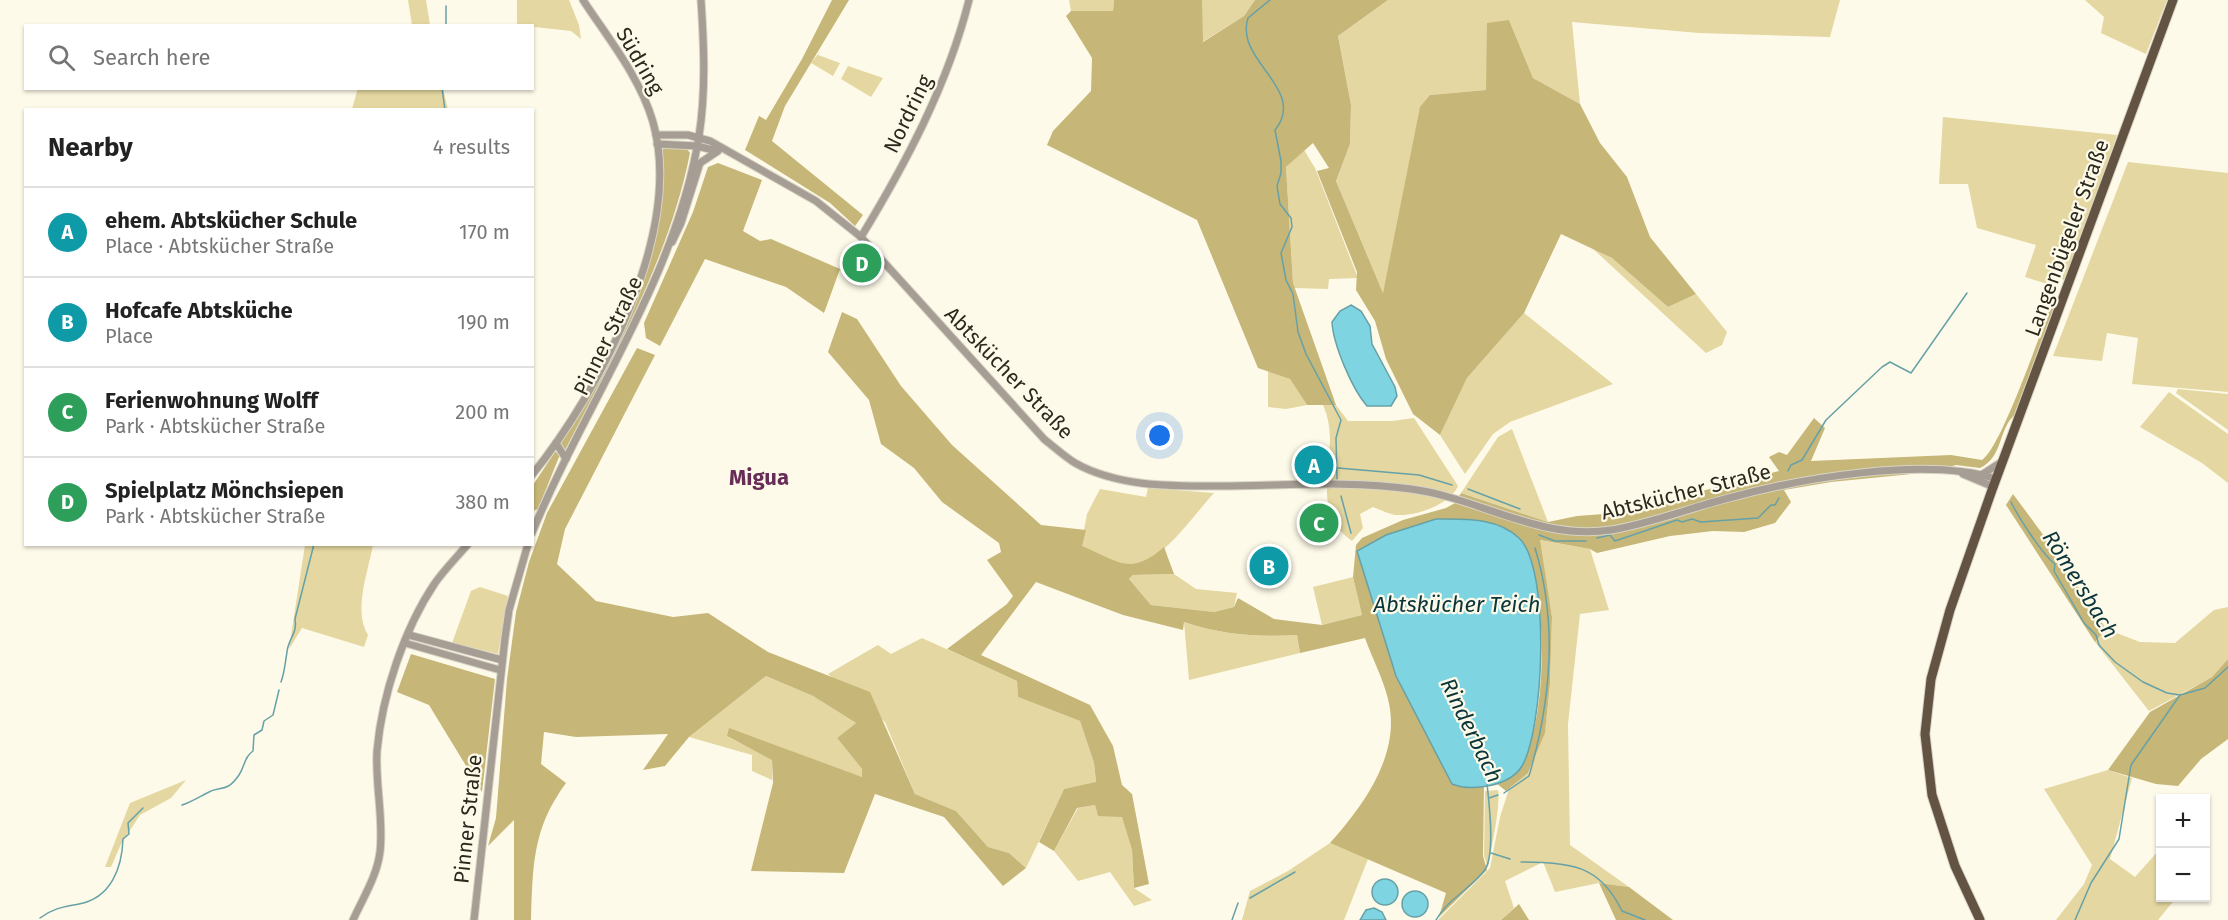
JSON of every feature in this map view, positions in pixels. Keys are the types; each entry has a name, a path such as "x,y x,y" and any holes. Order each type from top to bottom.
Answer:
{"main road":[{"name":"Langenbügeler Straße","path":"1980,920 1955,866 1937,815 1928,774 1925,734 1930,687 1942,639 1995,483 2173,0"}],"street":[{"name":"Südring","path":"534,472 556,443 604,360 647,258 658,206 656,135 646,104 634,78 583,0"},
{"name":"Pinner Straße","path":"534,529 628,336 666,248 686,193 699,136 705,81 701,0"},
{"name":"Nordring","path":"861,237 909,150 952,61 969,0"},
{"path":"656,135 699,136"},
{"name":"Abtskücher Straße","path":"699,136 816,201 861,237 1044,439 1076,463 1134,482 1175,486 1409,488 1455,499 1531,525 1574,532 1611,530 1783,485 1910,469 1983,474 1995,483"},
{"name":"Abtskücher Straße","path":"657,144 697,146 728,153"},
{"path":"666,248 681,223 700,163 718,151"},
{"path":"556,443 566,459"},
{"path":"1983,474 2003,461"},
{"name":"Abtskücher Straße","path":"1955,471 1995,483"},
{"path":"534,514 541,513"},
{"path":"353,920 374,876 380,853 378,751 382,722 405,643 437,580 466,546"},
{"name":"Pinner Straße","path":"474,920 500,670 510,610 527,546"},
{"path":"409,635 502,660"},
{"path":"405,643 500,670"}],"shaded area":[{"path":"408,0 426,0 430,24 412,24"},
{"path":"517,0 569,0 579,25 581,39 571,31 534,27 534,24 517,24"},
{"path":"832,0 849,0 785,106 772,141 863,215 855,226 830,203 745,150 759,116 766,120 802,59"},
{"path":"1069,0 1114,0 1113,11 1071,11"},
{"path":"1114,0 1202,0 1203,42 1244,16 1255,0 1388,0 1338,36 1351,105 1350,144 1336,181 1383,293 1420,107 1430,95 1486,90 1487,23 1509,20 1533,78 1580,104 1600,143 1627,177 1650,237 1696,294 1668,307 1612,258 1561,234 1524,313 1467,378 1440,435 1413,414 1386,359 1375,321 1356,290 1357,272 1317,171 1329,168 1313,143 1286,167 1293,283 1336,405 1307,405 1290,379 1258,368 1197,220 1047,145 1053,131 1091,91 1092,58 1066,16 1071,11 1113,11"},
{"path":"1202,0 1255,0 1244,16 1202,42"},
{"path":"1388,0 1840,0 1830,37 1699,33 1572,22 1580,104 1533,78 1509,20 1486,90 1430,95 1383,293 1336,181 1350,144 1351,105 1338,36"},
{"path":"2085,0 2167,0 2146,54 2101,33 2104,17"},
{"path":"821,50 818,55 840,63 833,76 811,63"},
{"path":"848,66 883,78 871,97 841,79"},
{"path":"357,90 443,90 448,108 352,108"},
{"path":"1943,117 2117,135 2067,282 2055,275 2051,285 2025,277 2036,245 1977,228 1968,184 1939,184"},
{"path":"664,148 687,149 690,153 681,192 638,307 564,452 560,443 618,342 648,268 657,230 662,192 660,154"},
{"path":"1304,150 1315,168 1358,278 1329,279 1328,289 1294,288 1293,283 1286,167"},
{"path":"2128,162 2228,173 2228,392 2132,384 2138,338 2107,333 2102,361 2053,356"},
{"path":"718,163 762,180 743,231 760,241 771,239 840,269 824,313 786,287 705,259 660,346 646,338 644,323 693,212 708,167"},
{"path":"1591,247 1612,258 1668,307 1696,294 1727,332 1722,345 1706,353"},
{"path":"862,253 876,270 866,281 857,276 851,267"},
{"path":"2052,303 2059,304 2016,414 2006,426 1993,457 1980,468 1956,465 1932,472 1831,482 1784,490 1791,502 1775,523 1744,532 1713,531 1670,536 1597,553 1590,549 1540,540 1552,617 1550,684 1545,733 1528,773 1506,791 1496,783 1512,775 1524,758 1533,735 1541,678 1541,626 1529,558 1386,535 1357,551 1396,676 1452,784 1460,787 1484,785 1483,856 1487,870 1439,917 1446,893 1330,843 1367,795 1385,758 1390,739 1391,719 1388,699 1365,638 1300,653 1297,635 1240,634 1212,630 1184,622 1183,630 1123,615 1036,582 981,655 1090,705 1113,746 1122,785 1132,794 1149,884 1134,888 1132,850 1122,817 1098,816 1095,805 1077,808 1054,851 1039,842 1064,789 1096,782 1094,763 1080,721 1018,697 1017,681 947,649 1007,604 1013,596 987,560 1001,552 999,543 942,502 914,468 881,444 869,400 828,352 842,312 857,319 901,386 952,445 1041,525 1086,530 1082,546 1124,563 1142,562 1164,547 1174,574 1133,575 1129,579 1151,605 1214,612 1234,607 1238,598 1274,619 1322,625 1362,615 1353,577 1356,545 1362,538 1403,520 1446,508 1455,503 1461,493 1548,522 1577,516 1617,513 1779,471 1769,457 1779,452 1787,455 1814,418 1825,428 1811,461 1951,455 1982,460 1990,451 2010,412"},
{"path":"1524,313 1613,384 1510,422 1493,434 1465,474 1440,435 1467,378"},
{"path":"637,348 655,355 565,529 557,564 596,601 673,617 708,613 768,652 870,692 915,794 956,811 988,847 1009,853 1026,868 1003,886 944,817 875,794 844,873 751,871 773,783 772,760 727,736 729,728 862,777 862,769 837,738 856,723 813,696 766,676 689,737 665,766 643,770 668,734 576,737 544,732 541,764 566,783 546,816 536,848 531,920 514,920 514,820 488,846 496,818 507,679 516,612 529,562 547,513"},
{"path":"1268,371 1290,379 1307,405 1286,409 1268,407"},
{"path":"2178,389 2228,394 2228,430 2176,393"},
{"path":"2169,392 2228,434 2228,483 2202,463 2140,427"},
{"path":"1323,405 1336,405 1348,421 1392,421 1414,418 1458,486 1448,498 1425,511 1394,515 1373,507 1360,514 1363,528 1352,541 1338,527 1330,512 1327,495 1329,423"},
{"path":"1512,429 1548,522 1461,493 1498,437"},
{"path":"555,452 559,453 538,509 534,511 534,484"},
{"path":"1148,488 1214,493 1164,549 1141,564 1125,565 1081,546 1087,514 1100,489 1146,497"},
{"path":"2013,494 2053,548 2106,629 2095,642 2006,505"},
{"path":"1539,540 1590,549 1609,610 1580,614 1568,724 1570,845 1629,887 1599,883 1555,892 1543,862 1505,881 1514,908 1501,920 1438,920 1490,868 1500,817 1509,789 1529,772 1545,731 1550,687 1552,617"},
{"path":"305,546 373,546 363,591 362,615 368,635 364,647 302,628 289,649"},
{"path":"1174,574 1196,589 1237,593 1234,607 1214,612 1151,605 1129,579 1133,575"},
{"path":"1353,577 1362,615 1322,625 1313,587"},
{"path":"480,587 508,596 498,654 452,643 471,591"},
{"path":"2228,607 2228,659 2212,677 2149,711 2095,642 2106,629 2140,642 2175,643 2214,610"},
{"path":"1184,622 1212,630 1240,634 1297,635 1300,653 1189,680"},
{"path":"922,638 1017,681 1018,697 1080,721 1094,763 1096,783 1064,789 1026,868 1009,853 988,847 956,811 915,794 885,722 828,674 878,645 891,654"},
{"path":"411,654 495,679 482,792 429,705 397,692"},
{"path":"2228,659 2228,739 2201,759 2178,786 2156,784 2108,770 2150,712 2212,677"},
{"path":"766,676 813,696 856,723 837,738 862,769 862,777 728,737 772,759 772,780 752,771 752,755 689,737"},
{"path":"2108,770 2132,778 2110,859 2135,877 2156,853 2156,902 2173,902 2158,920 2056,920 2084,884 2092,865 2044,789"},
{"path":"186,780 171,798 140,815 121,844 111,867 105,867 130,803"},
{"path":"1498,790 1497,816 1488,868 1484,856 1485,791"},
{"path":"1095,805 1098,816 1122,816 1132,850 1134,888 1152,900 1134,906 1110,872 1078,881 1054,851 1078,808"},
{"path":"1330,843 1368,859 1344,920 1242,920 1250,891 1288,871"},
{"path":"1599,883 1629,887 1673,920 1616,920"},
{"path":"1519,904 1529,920 1501,920"}],"water":[{"path":"1351,305 1361,311 1370,326 1372,344 1395,387 1397,396 1391,406 1367,406 1355,389 1344,366 1332,322 1340,311"},
{"name":"Abtskücher Teich","path":"1436,519 1480,521 1501,526 1510,531 1519,538 1529,555 1536,581 1541,649 1535,719 1529,747 1522,766 1516,773 1490,786 1470,787 1452,784 1396,676 1357,551 1386,535"},
{"path":"1385,879 1394,883 1398,892 1394,901 1385,905 1376,901 1372,892 1376,883"},
{"path":"1415,891 1424,895 1428,904 1424,913 1415,917 1406,913 1402,904 1406,895"},
{"path":"1374,908 1382,912 1386,920 1360,920 1366,910"}],"waterway":[{"name":"Rinderbach","path":"1270,0 1248,18 1246,33 1251,48 1283,101 1283,115 1275,130 1281,161 1281,173 1277,186 1280,204 1291,218 1292,227 1281,253 1286,280 1293,294 1298,332 1306,354 1341,420 1336,438 1337,479"},
{"path":"446,6 446,24"},
{"path":"442,90 445,108"},
{"path":"1788,471 1791,465 1802,460 1826,420 1882,367 1890,362 1911,373 1967,293"},
{"path":"1338,468 1419,475 1452,485"},
{"path":"1468,489 1520,509"},
{"name":"Rinderbach","path":"1341,496 1351,533"},
{"path":"1597,538 1610,535 1615,541 1677,520 1682,522 1692,519 1701,522 1758,518 1771,505 1775,505 1779,498"},
{"name":"Römersbach","path":"2011,502 2037,544 2055,564 2054,571 2084,623 2096,635 2099,645 2115,662 2143,682 2167,693 2180,695 2205,688 2228,667"},
{"path":"1539,535 1555,541 1586,541"},
{"path":"281,682 313,546"},
{"path":"1504,793 1529,776 1537,748 1547,691 1549,662 1547,605 1535,548"},
{"path":"182,805 212,791 227,787 234,781 253,751 254,735 262,730 264,721 273,715 279,690"},
{"path":"2075,920 2091,883 2119,839 2131,765 2180,695"},
{"name":"Rinderbach","path":"1436,920 1446,906 1478,877 1488,864 1491,829 1487,784"},
{"path":"1489,798 1498,795"},
{"path":"40,918 54,910 90,901 107,888 117,871 123,839 129,834 128,823 143,808"},
{"path":"1491,853 1510,859"},
{"path":"1521,862 1554,863 1581,869 1603,883 1622,911 1645,920"},
{"path":"1250,898 1295,872"},
{"path":"1232,920 1238,903"}],"place":[{"name":"Spielplatz Mönchsiepen","path":"862,263"},
{"name":"ehem. Abtskücher Schule","path":"1314,465"},
{"name":"Ferienwohnung Wolff","path":"1319,523"},
{"name":"Hofcafe Abtsküche","path":"1269,566"}],"district":[{"name":"Migua","path":"759,477"}]}
